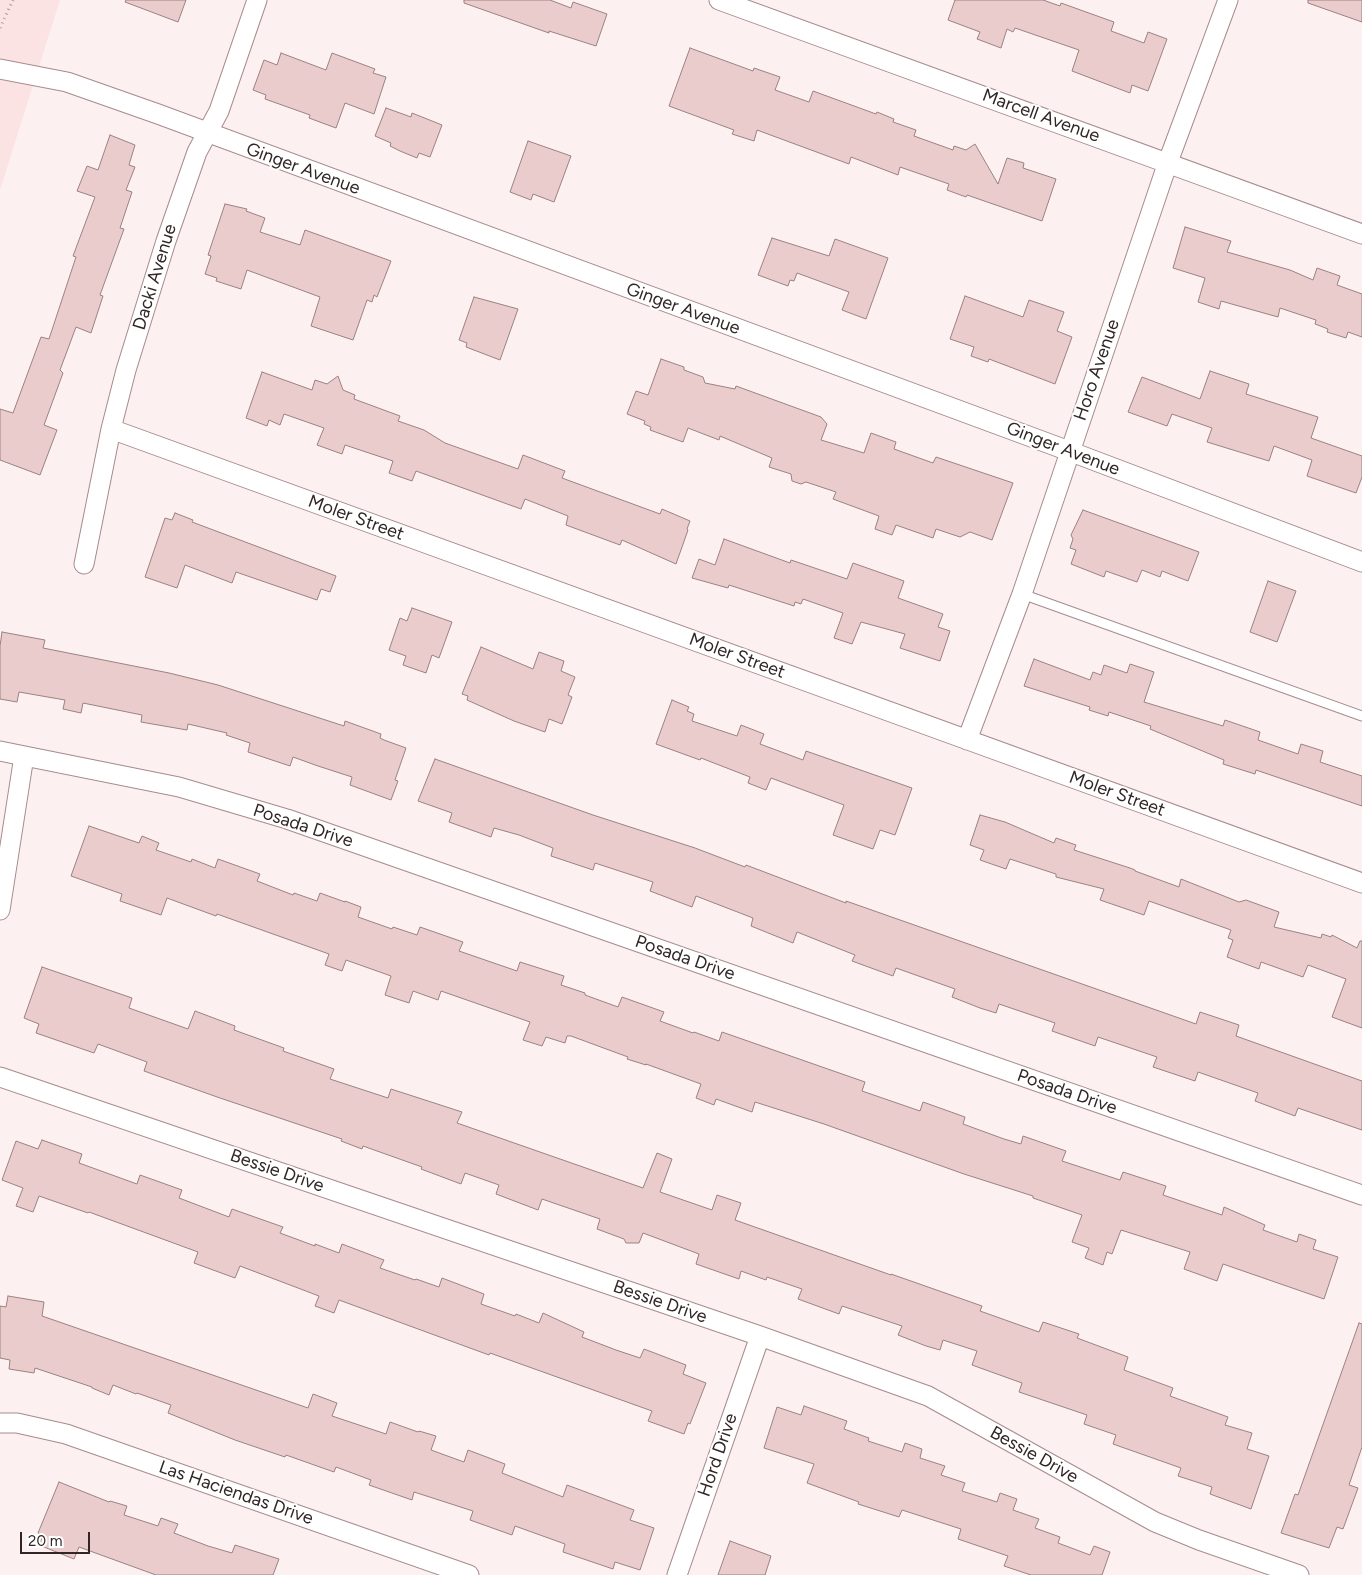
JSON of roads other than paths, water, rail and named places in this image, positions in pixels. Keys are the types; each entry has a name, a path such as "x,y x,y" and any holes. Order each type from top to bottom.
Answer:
{"street":[{"name":"Dacki Avenue","path":"84,564 111,429 126,370 166,241 197,152 219,111 257,0"},
{"name":"Marcell Avenue","path":"719,0 1362,234"},
{"name":"Horo Avenue","path":"967,740 1022,594 1168,162 1228,0"},
{"name":"Ginger Avenue","path":"0,69 67,82 158,114 1069,451 1362,562"},
{"name":"Moler Street","path":"111,429 1362,882"},
{"name":"Posada Drive","path":"0,751 178,787 286,819 1362,1195"},
{"path":"0,910 24,756"},
{"name":"Bessie Drive","path":"0,1077 760,1336 928,1396 1154,1522 1299,1575"},
{"name":"Hord Drive","path":"677,1575 760,1336"},
{"name":"Las Haciendas Drive","path":"0,1424 17,1423 66,1434 469,1575"}],"lane":[{"path":"1022,594 1362,716"}]}
